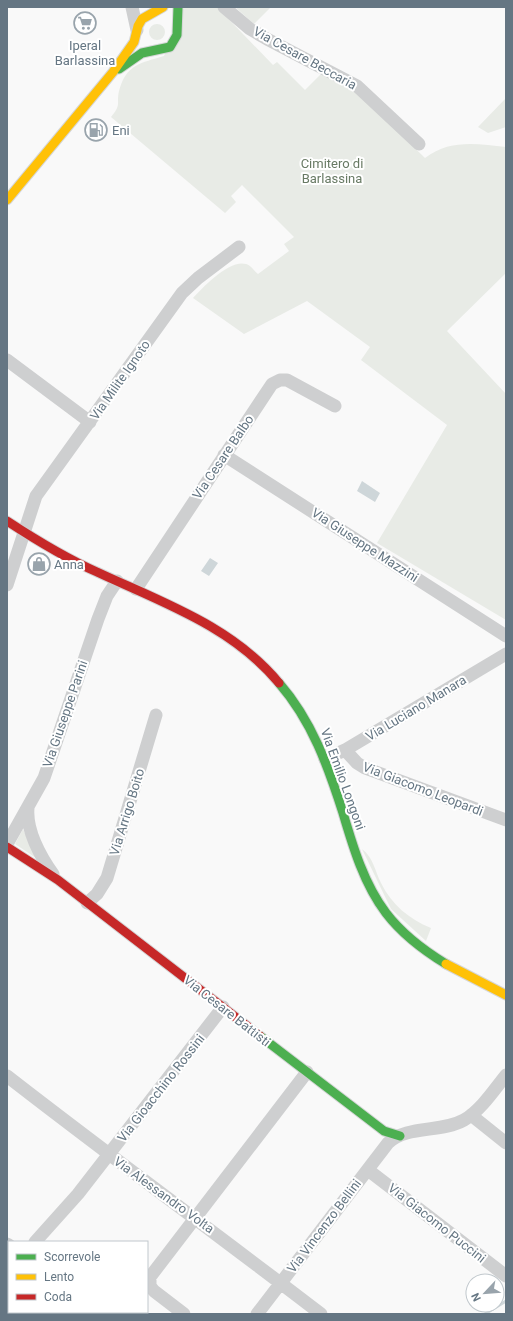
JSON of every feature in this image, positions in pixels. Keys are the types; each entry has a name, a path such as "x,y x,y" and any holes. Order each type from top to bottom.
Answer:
{"street":[{"path":"133,7 144,12 158,10 168,15 176,25"},
{"path":"133,7 140,42 145,48 153,52"},
{"path":"107,79 143,54 165,50 172,45 177,33 176,25 178,7"},
{"name":"Via Cesare Beccaria","path":"224,7 250,29 266,39 357,86 419,144"},
{"path":"7,200 107,79 134,42 142,19 158,10"},
{"name":"Via Milite Ignoto","path":"7,585 36,496 182,293 198,278 239,247"},
{"path":"7,360 90,422"},
{"name":"Via Cesare Balbo","path":"136,589 224,455 276,381 287,380 335,406"},
{"name":"Via Giuseppe Mazzini","path":"224,455 506,636"},
{"name":"Via Emilio Longoni","path":"7,522 86,567 171,605 195,618 228,639 256,660 277,680 299,708 310,726 325,759 356,856 365,877 383,910 406,936 434,957 462,974 506,995"},
{"name":"Via Giuseppe Parini","path":"7,846 44,778 103,605 117,581"},
{"name":"Via Luciano Manara","path":"325,759 344,750 506,654"},
{"name":"Via Arrigo Boito","path":"87,903 97,894 107,878 156,715"},
{"name":"Via Giacomo Leopardi","path":"344,750 365,768 506,820"},
{"name":"Via Cesare Battisti","path":"28,807 28,824 31,834 50,869 58,880"},
{"name":"Via Cesare Battisti","path":"7,846 58,880 384,1131 396,1137"},
{"name":"Via Gioacchino Rossini","path":"36,1241 67,1208 223,1007"},
{"path":"184,1314 154,1291 149,1281 151,1274 307,1072"},
{"path":"396,1137 454,1124 471,1115 506,1075"},
{"name":"Via Alessandro Volta","path":"7,1076 109,1155 196,1217 322,1314"},
{"path":"471,1115 506,1143"},
{"name":"Via Vincenzo Bellini","path":"257,1314 368,1170 396,1137"},
{"name":"Via Giacomo Puccini","path":"368,1170 506,1276"}],"green space":[{"name":"Cimitero di Barlassina","path":"184,7 217,7 273,65 277,62 305,90 321,74 356,91 425,158 434,152 454,145 474,144 506,147 506,273 447,331 506,394 506,620 377,543 447,425 361,360 370,347 307,301 244,334 193,298 217,275 232,266 246,264 258,274 289,251 284,244 294,237 242,185 231,196 236,202 225,213 111,117 118,106 119,91 126,75 130,70 142,63 164,56"},
{"path":"235,7 271,7 254,24"},
{"path":"157,24 164,29 165,32 160,39 157,40 150,35 149,32 154,25"},
{"path":"506,98 506,127 488,133 478,127"},
{"path":"23,829 36,858 15,844"},
{"path":"362,849 369,856 385,891 396,905 408,916 431,928 426,941 391,909"}],"shaded area":[{"path":"362,481 380,493 375,502 357,491"},
{"path":"210,558 218,563 209,576 201,571"}],"waterway":[{"path":"485,1314 506,1301"}],"traffic: fast":[{"path":"119,69 142,53 170,47 177,35 178,7"},
{"path":"279,683 301,713 318,745 331,778 360,865 378,902 392,921 406,935 446,964"},
{"path":"260,1036 384,1131 400,1136"}],"traffic: slow":[{"path":"7,200 113,72 134,42 138,26 142,19 163,7"},
{"path":"446,964 506,995"}],"traffic: jam":[{"path":"7,521 62,555 85,567 170,605 218,631 240,646 260,663 279,683"},
{"path":"7,847 58,880 260,1036"}],"place":[{"name":"Iperal Barlassina","path":"85,23"},
{"name":"Eni","path":"96,130"},
{"name":"Anna","path":"39,564"}]}
